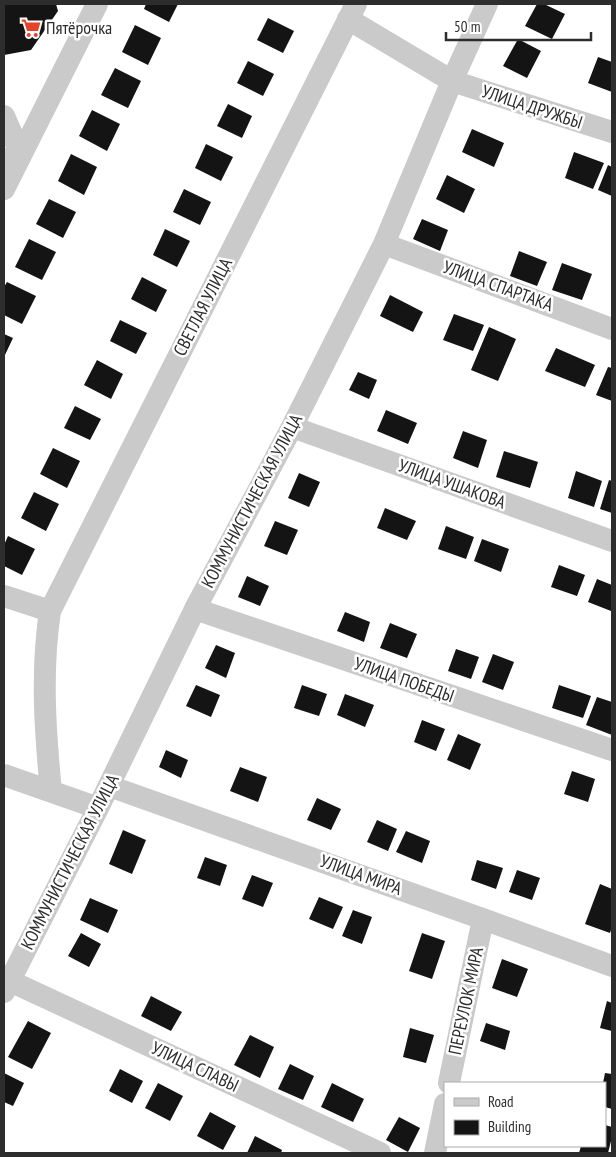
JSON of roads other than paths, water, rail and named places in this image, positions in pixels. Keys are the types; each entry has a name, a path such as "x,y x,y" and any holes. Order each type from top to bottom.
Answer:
{"street":[{"path":"4,189 12,157 97,4"},
{"name":"КОММУНИСТИЧЕСКАЯ УЛИЦА","path":"7,986 109,786 195,609 292,427 384,244 452,81 488,4"},
{"name":"УЛИЦА ДРУЖБЫ","path":"352,11 452,81 612,132"},
{"name":"СВЕТЛАЯ УЛИЦА","path":"50,611 352,11"},
{"path":"4,116 12,157"},
{"name":"УЛИЦА СПАРТАКА","path":"384,244 612,329"},
{"name":"УЛИЦА УШАКОВА","path":"292,427 612,541"},
{"path":"4,596 50,611 45,659 44,711 51,791"},
{"name":"УЛИЦА ПОБЕДЫ","path":"195,609 612,750"},
{"path":"4,775 98,808"},
{"name":"УЛИЦА МИРА","path":"109,786 483,918 612,966"},
{"name":"ПЕРЕУЛОК МИРА","path":"449,1082 483,918"},
{"name":"УЛИЦА СЛАВЫ","path":"7,986 380,1153"},
{"path":"435,1153 444,1109"}],"place":[{"name":"Пятёрочка","path":"31,28"}]}
